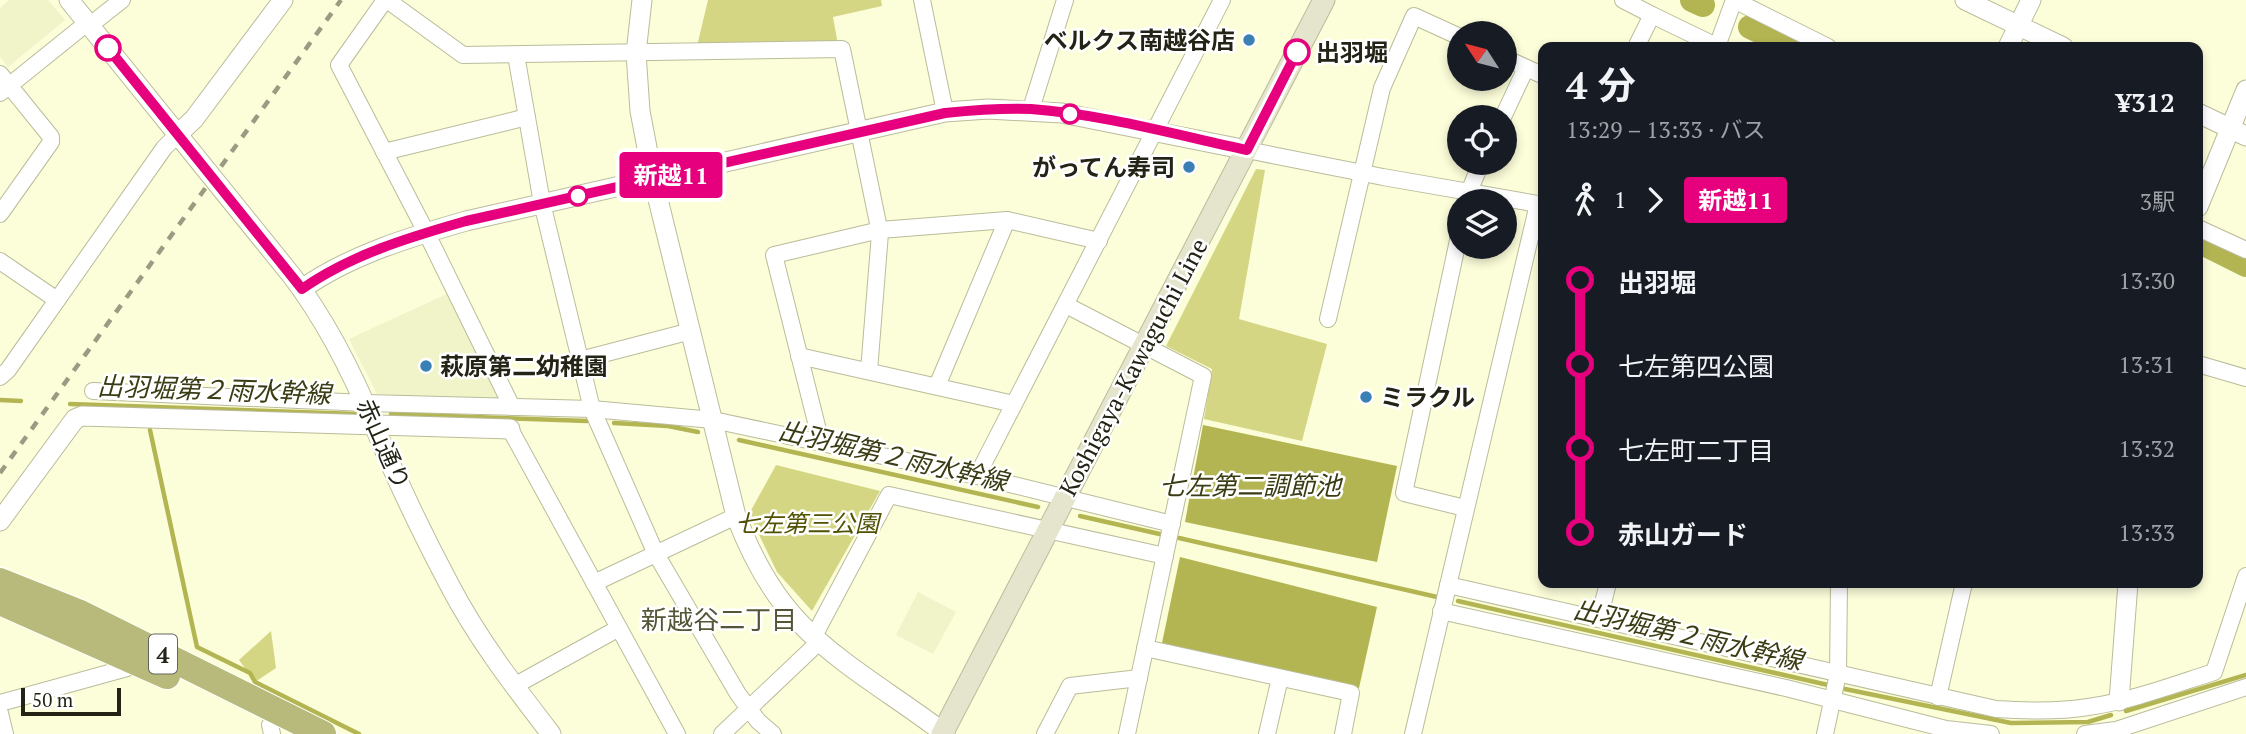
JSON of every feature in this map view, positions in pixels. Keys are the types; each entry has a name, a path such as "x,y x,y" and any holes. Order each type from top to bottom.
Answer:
{"highway":[{"name":"4","path":"0,581 78,612 323,734"},
{"name":"4","path":"0,602 134,660 277,731"}],"main road":[{"name":"Koshigaya-Kawaguchi Line","path":"943,733 1324,0"}],"street":[{"name":"赤山通り","path":"69,0 302,289 355,377 374,425 467,617 551,734"},
{"path":"0,214 51,142 51,137 3,84 122,0"},
{"path":"0,377 8,370 164,148 194,119 283,0"},
{"path":"512,407 426,232 339,65 386,0 463,55 842,49 880,230 869,372"},
{"path":"642,0 635,53 640,111 653,179 736,516 751,551 778,597 799,623 943,733"},
{"path":"922,0 945,113"},
{"path":"1031,109 1065,0"},
{"path":"1623,0 1708,42"},
{"path":"1717,42 1720,41 1734,0 1818,42"},
{"path":"1965,0 2052,42"},
{"path":"2010,42 2031,0"},
{"path":"977,476 1156,131 1215,2"},
{"path":"1638,42 1652,15"},
{"path":"1328,319 1382,88 1414,16 1447,31"},
{"path":"516,55 542,203 592,409 656,554 738,694 758,721 773,734"},
{"path":"1517,64 1538,73"},
{"path":"1509,105 1526,68"},
{"path":"2203,198 2238,132 2246,90"},
{"path":"302,289 320,276 426,232 858,132 945,113 988,108 1031,109 1111,121 1362,171 1447,191"},
{"path":"2203,115 2238,132"},
{"path":"384,152 527,117"},
{"path":"1517,201 1538,204"},
{"path":"1413,734 1465,508 1538,216"},
{"path":"821,442 774,256 880,230 1007,220 1099,241"},
{"path":"937,386 1007,220"},
{"path":"2203,230 2246,250"},
{"path":"1454,259 1404,493 1465,508"},
{"path":"0,261 57,300"},
{"path":"1066,305 1203,376 1127,734"},
{"path":"580,360 691,331"},
{"path":"799,356 1014,404"},
{"path":"2203,366 2246,378"},
{"path":"93,391 366,403 592,409 713,420 977,476 1172,524"},
{"path":"0,521 75,419 82,416 510,429 677,734"},
{"path":"722,734 817,638 889,495 1165,556"},
{"path":"594,583 736,516"},
{"path":"1448,584 1938,697 1996,709 2026,711 2088,707 2119,701 2214,672 2246,576"},
{"path":"1599,620 1607,588"},
{"path":"1825,734 1838,674 1839,588"},
{"path":"1938,697 1963,588"},
{"path":"2116,732 2129,588"},
{"path":"1441,611 1602,646 1946,729 1991,734"},
{"path":"514,686 619,628"},
{"path":"1145,649 1351,693 1343,734"},
{"path":"0,703 127,668 134,660"},
{"path":"1045,734 1070,686 1139,678"},
{"path":"1267,734 1280,678"},
{"path":"2085,734 2116,732 2246,687"},
{"path":"0,713 5,734"}],"shaded area":[{"path":"9,0 48,0 65,20 8,67 0,57 0,8"},
{"name":"萩原第二幼稚園","path":"451,292 507,403 377,394 349,339"},
{"path":"918,592 956,612 933,654 896,635"}],"green space":[{"path":"708,0 881,0 882,6 833,17 838,45 697,46"},
{"path":"1256,169 1265,170 1239,319 1327,344 1302,441 1204,419 1212,369 1166,346"},
{"name":"七左第三公園","path":"776,465 880,491 812,611 777,572 749,514"},
{"path":"271,631 276,668 255,682 239,660"}],"water":[{"name":"七左第二調節池","path":"1203,425 1397,466 1377,562 1185,522"},
{"path":"1180,557 1377,607 1359,688 1162,643"}],"waterway":[{"path":"1692,0 1703,5"},
{"path":"1750,27 1782,42"},
{"path":"2203,244 2246,265"},
{"name":"出羽堀第２雨水幹線","path":"0,400 21,401"},
{"name":"出羽堀第２雨水幹線","path":"70,404 356,414"},
{"name":"出羽堀第２雨水幹線","path":"391,414 587,421"},
{"name":"出羽堀第２雨水幹線","path":"614,423 668,426 698,432"},
{"path":"150,430 197,647 250,673 255,682 359,734"},
{"name":"出羽堀第２雨水幹線","path":"739,440 1038,507"},
{"name":"出羽堀第２雨水幹線","path":"1080,516 1164,535"},
{"name":"出羽堀第２雨水幹線","path":"1179,538 1437,597"},
{"name":"出羽堀第２雨水幹線","path":"1458,601 1828,685"},
{"name":"出羽堀第２雨水幹線","path":"2126,711 2246,675"},
{"name":"出羽堀第２雨水幹線","path":"1840,688 2011,723 2088,722 2111,715"}],"railway":[{"path":"0,473 341,0"}],"bus line":[{"name":"新越11","path":"108,48 302,289 320,276 414,236 466,221 945,113 988,108 1031,109 1111,121 1247,150 1297,52"}],"place":[{"name":"ベルクス南越谷店","path":"1249,40"},
{"name":"出羽堀","path":"1297,52"},
{"name":"がってん寿司","path":"1189,167"},
{"name":"萩原第二幼稚園","path":"426,366"},
{"name":"ミラクル","path":"1366,397"}],"district":[{"name":"新越谷二丁目","path":"719,619"}]}
